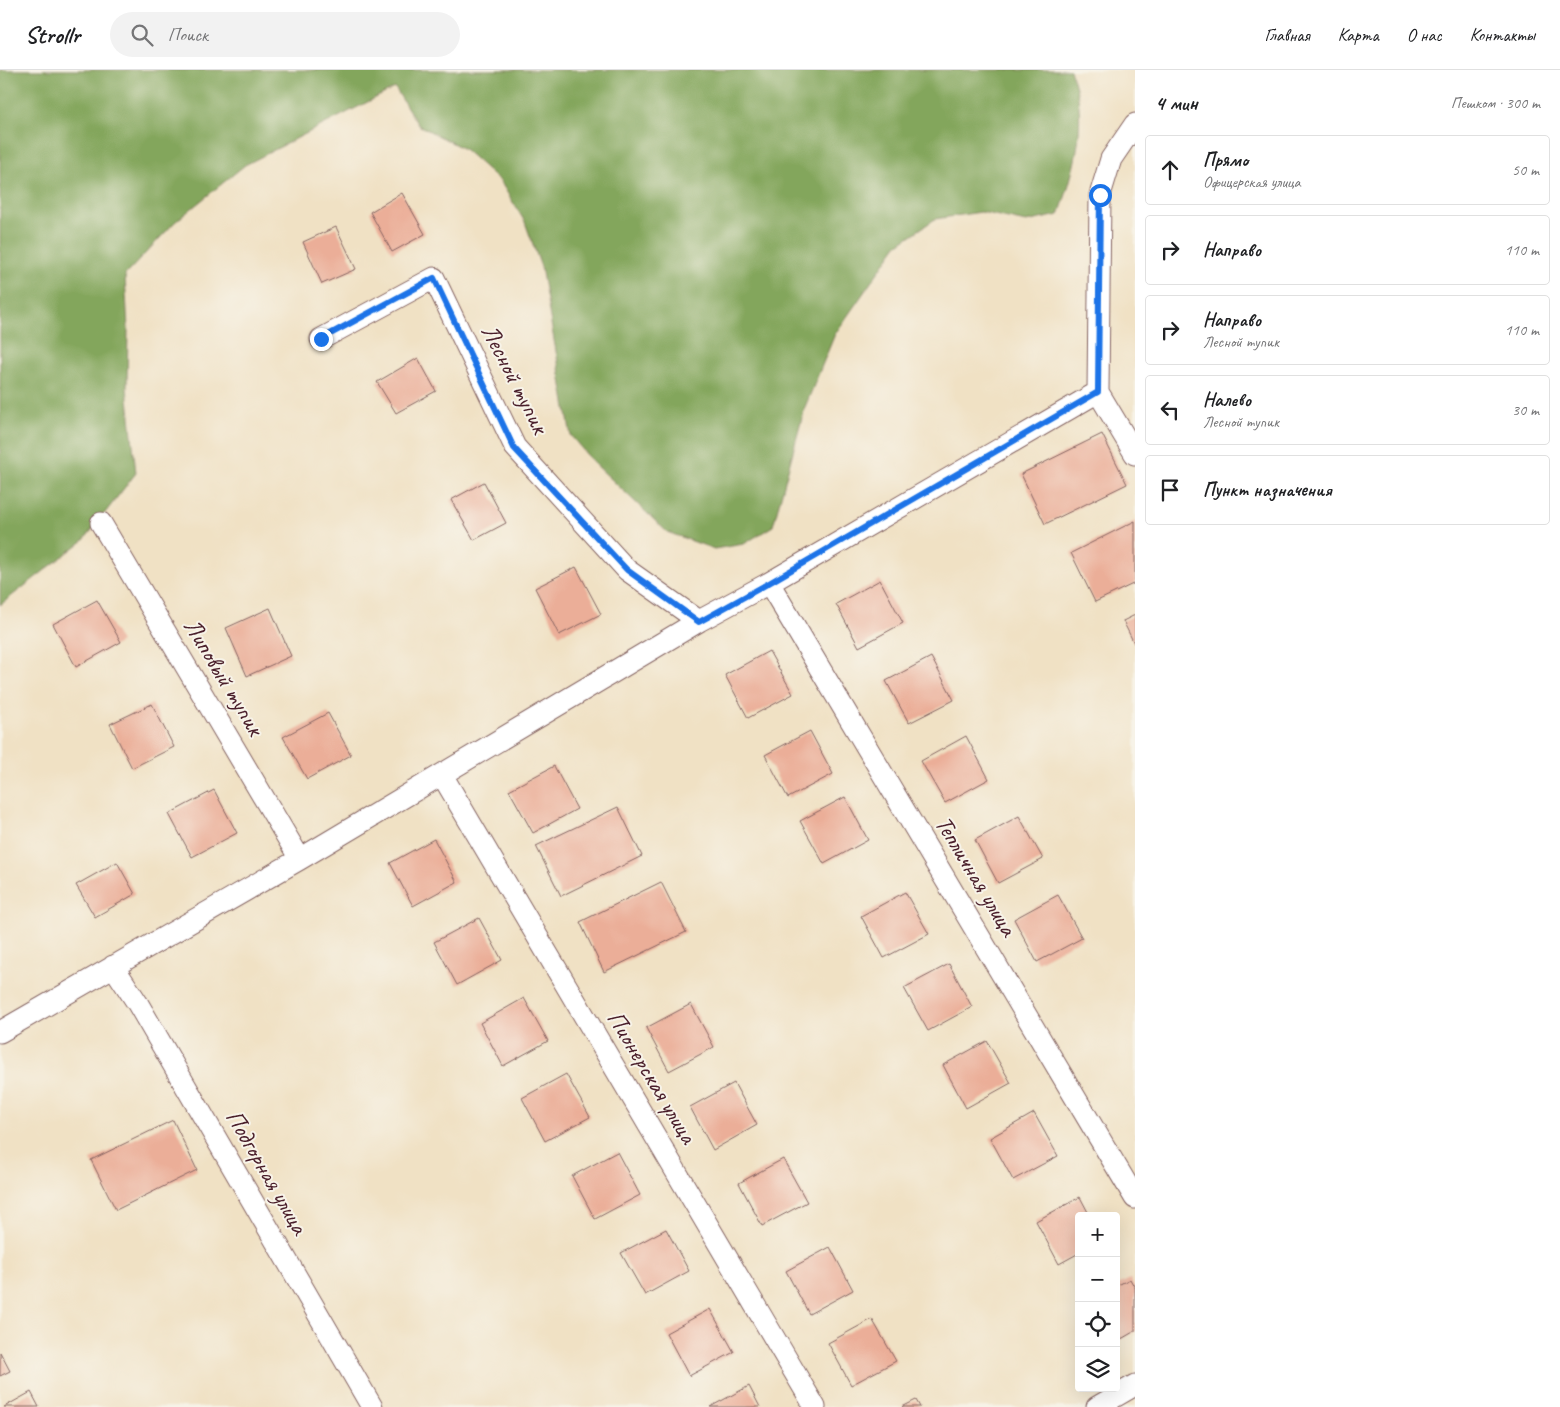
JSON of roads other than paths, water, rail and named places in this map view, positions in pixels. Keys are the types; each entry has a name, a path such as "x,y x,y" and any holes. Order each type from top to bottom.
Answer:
{"street":[{"path":"1135,124 1111,159 1100,195 1098,392 1135,454"},
{"name":"Лесной тупик","path":"321,339 434,278 514,448 627,570 699,622"},
{"path":"0,1032 300,859 699,622 1098,392"},
{"name":"Липовый тупик","path":"101,523 300,859"},
{"name":"Тепличная улица","path":"769,583 1135,1198"},
{"name":"Пионерская улица","path":"442,775 815,1407"},
{"name":"Подгорная улица","path":"113,966 138,1004 372,1407"},
{"path":"1098,1407 1135,1385"}]}
